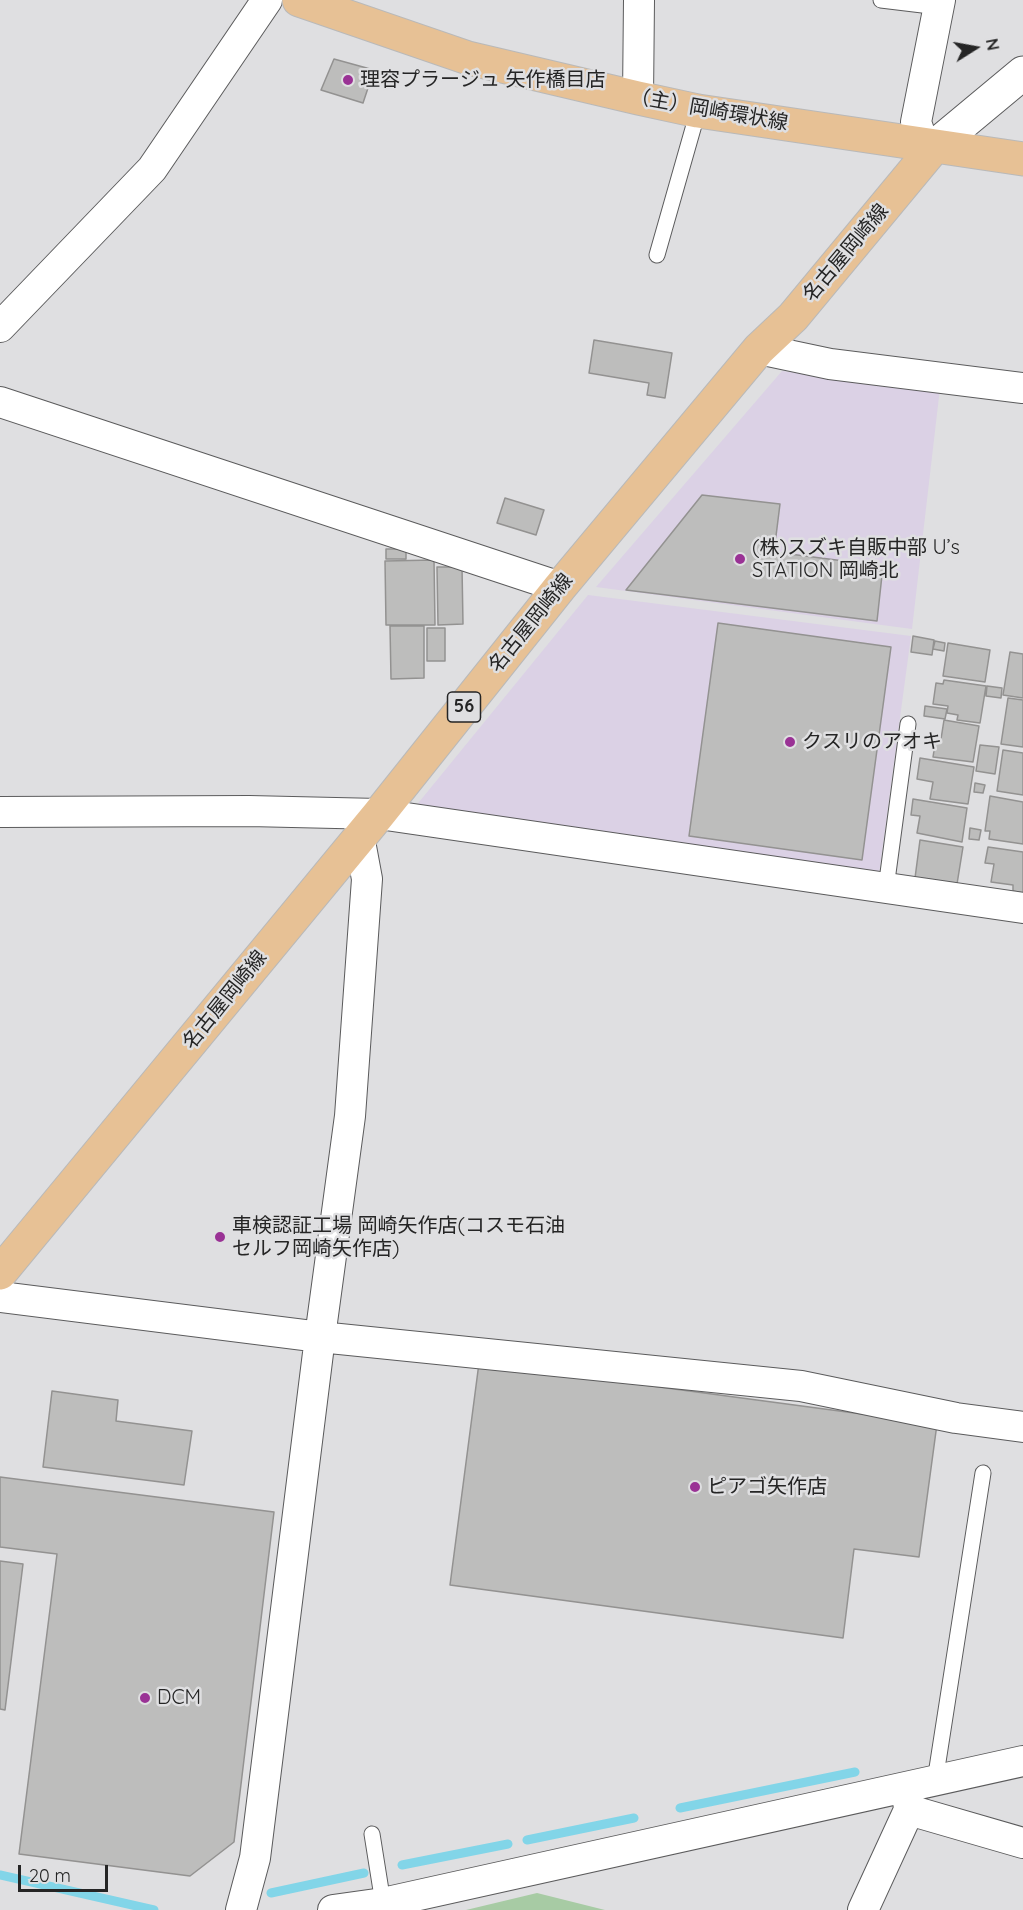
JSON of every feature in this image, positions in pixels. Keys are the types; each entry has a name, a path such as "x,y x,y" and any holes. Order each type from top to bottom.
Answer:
{"main road":[{"name":"（主）岡崎環状線","path":"299,0 468,58 638,98 698,111 1023,159"},
{"name":"名古屋岡崎線","path":"0,1273 369,825 560,587 759,350 793,316 934,147"}],"street":[{"path":"0,327 152,169 267,0"},
{"path":"638,98 639,0"},
{"path":"934,147 920,134 916,122 939,4"},
{"name":"56","path":"934,147 1023,73"},
{"path":"759,350 830,364 1023,388"},
{"path":"0,402 560,587"},
{"path":"0,812 249,811 886,888 1023,908"},
{"path":"241,1910 255,1858 320,1337 351,1116 369,825"},
{"path":"0,1297 320,1337 801,1386 956,1418 1023,1426"},
{"path":"333,1910 383,1903 917,1793 1023,1761"},
{"path":"917,1793 1023,1843"},
{"path":"863,1910 917,1793"}],"lane":[{"path":"881,0 939,4"},
{"path":"657,255 698,111"},
{"path":"886,888 908,724"},
{"path":"917,1793 983,1473"},
{"path":"372,1834 383,1903"}],"shaded area":[{"path":"782,371 940,388 912,629 596,587"},
{"path":"588,595 911,636 879,874 415,807"}],"green space":[{"path":"537,1893 605,1910 466,1910"}],"building":[{"name":"理容プラージュ 矢作橋目店","path":"334,59 374,70 363,103 321,90"},
{"path":"594,340 672,353 665,398 647,395 649,383 589,373"},
{"name":"(株)スズキ自販中部 U’s STATION 岡崎北","path":"702,495 780,504 774,552 883,566 877,621 626,590"},
{"path":"505,498 544,510 536,535 497,523"},
{"path":"386,549 406,549 406,559 386,559"},
{"path":"434,560 435,625 386,625 385,561"},
{"path":"437,567 462,567 463,624 438,625"},
{"name":"クスリのアオキ","path":"718,623 891,647 862,860 689,836"},
{"path":"390,626 424,626 424,678 391,679"},
{"path":"427,628 445,628 445,661 427,661"},
{"path":"913,636 934,640 932,655 911,652"},
{"path":"935,641 945,643 944,651 933,649"},
{"path":"948,643 990,650 985,682 943,676"},
{"path":"1010,652 1023,654 1023,698 1003,695"},
{"path":"944,680 986,686 980,723 957,720 958,715 947,713 948,706 933,704 936,683 943,684"},
{"path":"987,686 1002,688 1001,698 986,696"},
{"path":"1008,698 1023,700 1023,747 1001,744"},
{"path":"925,706 947,709 945,719 924,716"},
{"path":"944,720 979,726 973,762 933,757 936,738 941,739"},
{"path":"980,745 999,747 995,774 976,771"},
{"path":"1003,750 1023,753 1023,795 997,791"},
{"path":"920,758 974,767 968,804 930,799 933,782 917,779"},
{"path":"975,783 985,785 983,793 974,792"},
{"path":"990,796 1023,802 1023,844 989,839 990,831 985,831"},
{"path":"913,799 967,808 962,842 917,833 920,816 911,815"},
{"path":"970,828 981,830 979,840 969,839"},
{"path":"920,840 963,847 957,884 915,878"},
{"path":"988,847 1023,852 1023,893 1013,891 1013,885 991,882 994,864 985,863"},
{"name":"ピアゴ矢作店","path":"479,1363 937,1424 919,1557 854,1549 843,1638 450,1585"},
{"path":"52,1391 118,1400 116,1421 192,1431 184,1485 43,1467"},
{"name":"DCM","path":"0,1477 274,1512 234,1842 190,1876 19,1854 57,1554 0,1547"},
{"path":"0,1561 23,1564 5,1710 0,1709"}],"waterway":[{"path":"680,1808 855,1772"},
{"path":"527,1840 634,1818"},
{"path":"402,1865 508,1844"},
{"path":"271,1893 364,1873"},
{"path":"0,1875 154,1910"}],"place":[{"name":"理容プラージュ 矢作橋目店","path":"348,80"},
{"name":"(株)スズキ自販中部 U’s STATION 岡崎北","path":"740,559"},
{"name":"クスリのアオキ","path":"790,742"},
{"name":"車検認証工場 岡崎矢作店(コスモ石油 セルフ岡崎矢作店)","path":"220,1237"},
{"name":"ピアゴ矢作店","path":"695,1487"},
{"name":"DCM","path":"145,1698"}]}
